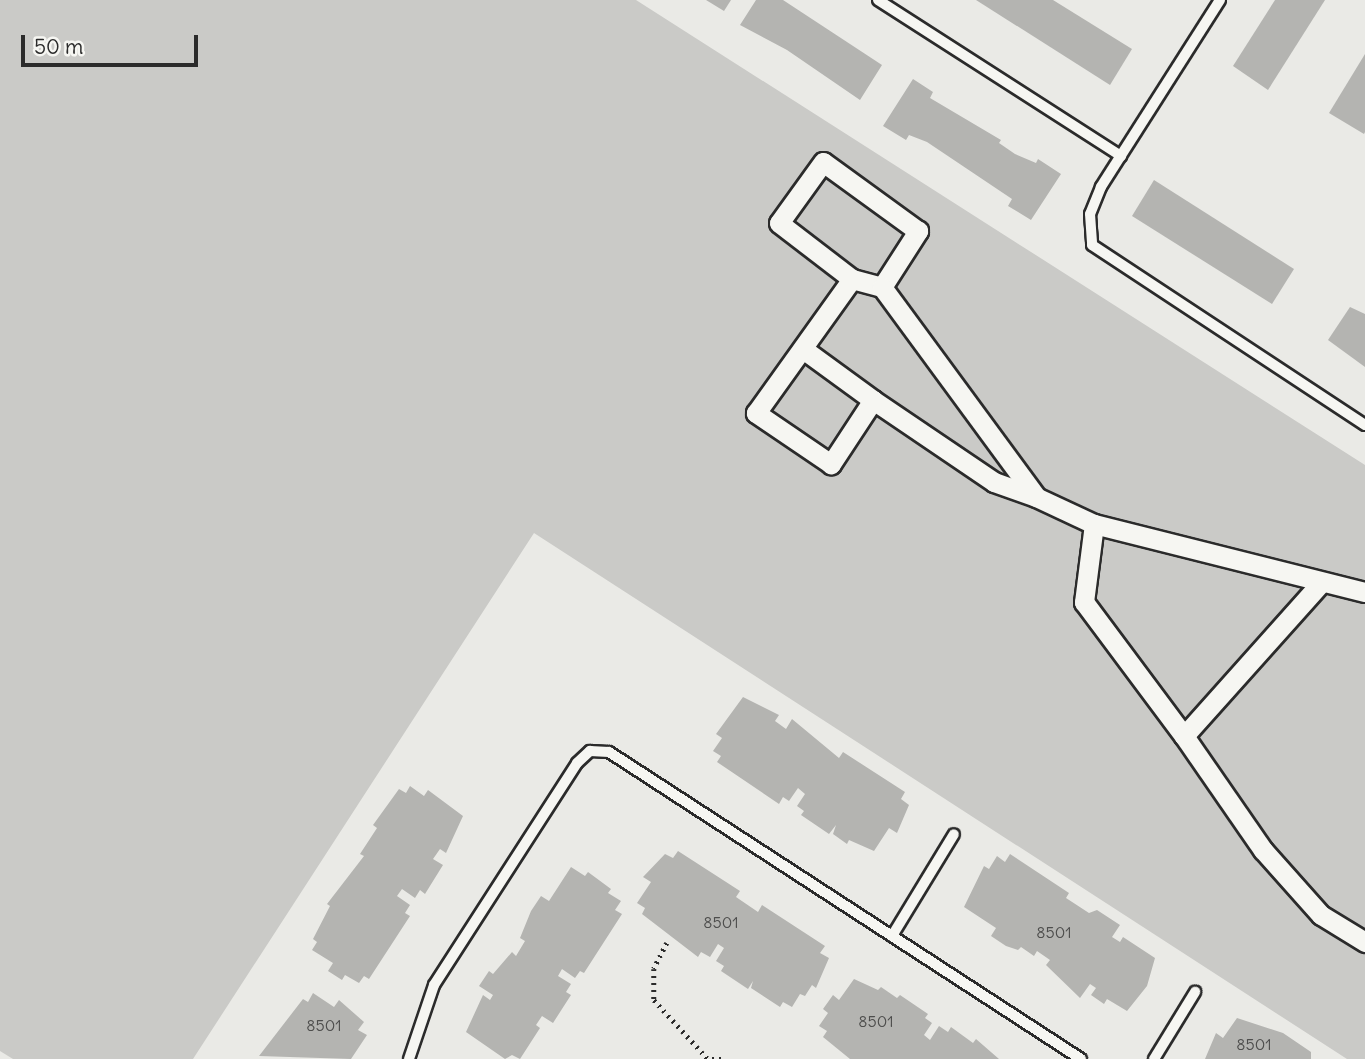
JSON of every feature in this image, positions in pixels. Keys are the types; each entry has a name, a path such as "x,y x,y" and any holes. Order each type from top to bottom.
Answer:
{"street":[{"path":"882,287 918,231 823,162 779,223 852,279 882,287 1037,497"},
{"path":"852,279 756,413 831,464 873,400"},
{"path":"803,349 994,482 1037,497 1094,524 1365,592"},
{"path":"1094,524 1084,602 1184,736 1263,850 1321,915 1365,942"},
{"path":"1184,736 1321,583"}],"lane":[{"path":"878,0 1121,156"},
{"path":"1220,0 1121,156 1090,214 1092,245 1365,425"},
{"path":"409,1059 434,985 577,762 590,751 609,752 1081,1059"},
{"path":"892,936 954,834"},
{"path":"1154,1059 1195,992"}],"path":[{"path":"667,943 654,970 654,1000 710,1059 722,1059"}],"shaded area":[{"path":"0,0 636,0 1365,465 1365,1059 1347,1059 534,533 193,1059 13,1059 0,1051"}],"building":[{"path":"706,0 731,0 724,11"},
{"path":"756,0 783,0 882,65 860,100 787,50 740,25"},
{"path":"976,0 1053,0 1132,49 1110,85"},
{"path":"1275,0 1325,0 1268,90 1233,66"},
{"path":"1365,54 1365,132 1364,134 1329,113"},
{"path":"913,79 933,92 930,98 1001,140 999,143 1015,154 1036,163 1038,159 1061,174 1031,220 1008,206 1012,199 927,142 909,135 906,140 883,126"},
{"path":"1154,180 1294,269 1272,304 1132,216"},
{"path":"1350,307 1365,314 1365,367 1328,340"},
{"path":"743,697 779,715 775,721 786,729 792,719 839,758 843,752 905,792 901,799 909,805 897,833 889,828 874,851 849,840 847,844 833,834 836,825 829,834 801,815 804,811 797,806 805,794 798,788 789,801 783,797 779,804 717,762 721,756 713,751 722,738 716,734"},
{"path":"410,786 424,796 428,790 463,816 446,853 440,849 433,859 443,865 425,894 420,890 415,898 402,889 397,896 410,905 405,913 410,916 369,979 364,976 359,983 345,975 342,980 328,971 333,963 312,950 317,942 313,939 330,906 327,904 364,856 360,854 377,828 373,825 399,789 406,793"},
{"path":"678,851 740,891 736,897 758,912 762,905 825,946 820,953 829,958 816,988 812,985 805,996 800,994 792,1007 783,1002 780,1007 751,988 753,981 748,989 721,971 724,966 716,961 724,948 718,944 710,957 701,952 698,957 642,914 645,908 637,903 651,882 643,877 665,854 673,858"},
{"path":"1010,854 1069,893 1066,898 1089,913 1097,910 1120,925 1112,937 1120,942 1123,937 1155,958 1147,986 1127,1011 1107,999 1104,1004 1091,995 1096,988 1090,984 1080,998 1046,965 1050,960 1037,951 1034,956 1021,947 1018,950 1006,946 991,936 996,928 964,907 984,866 989,869 997,856 1005,862"},
{"path":"571,867 585,876 588,872 611,889 608,893 621,901 615,910 622,914 584,973 580,971 575,978 562,969 558,976 571,984 566,992 571,995 553,1023 542,1016 536,1025 540,1028 520,1059 512,1055 505,1059 466,1032 483,995 490,1000 493,995 479,986 489,971 493,974 512,952 516,956 525,941 520,938 531,911 541,896 549,901"},
{"path":"854,979 878,990 881,987 897,998 900,995 928,1014 925,1018 932,1023 924,1035 930,1040 939,1026 948,1032 951,1027 973,1043 976,1039 999,1059 850,1059 823,1037 827,1031 819,1026 828,1013 823,1009 833,995 839,1000"},
{"path":"313,993 334,1007 339,1000 364,1022 358,1030 367,1035 351,1059 259,1056 303,999 308,1002"},
{"path":"1237,1018 1283,1033 1311,1052 1311,1059 1205,1059 1216,1033 1223,1038"}]}
